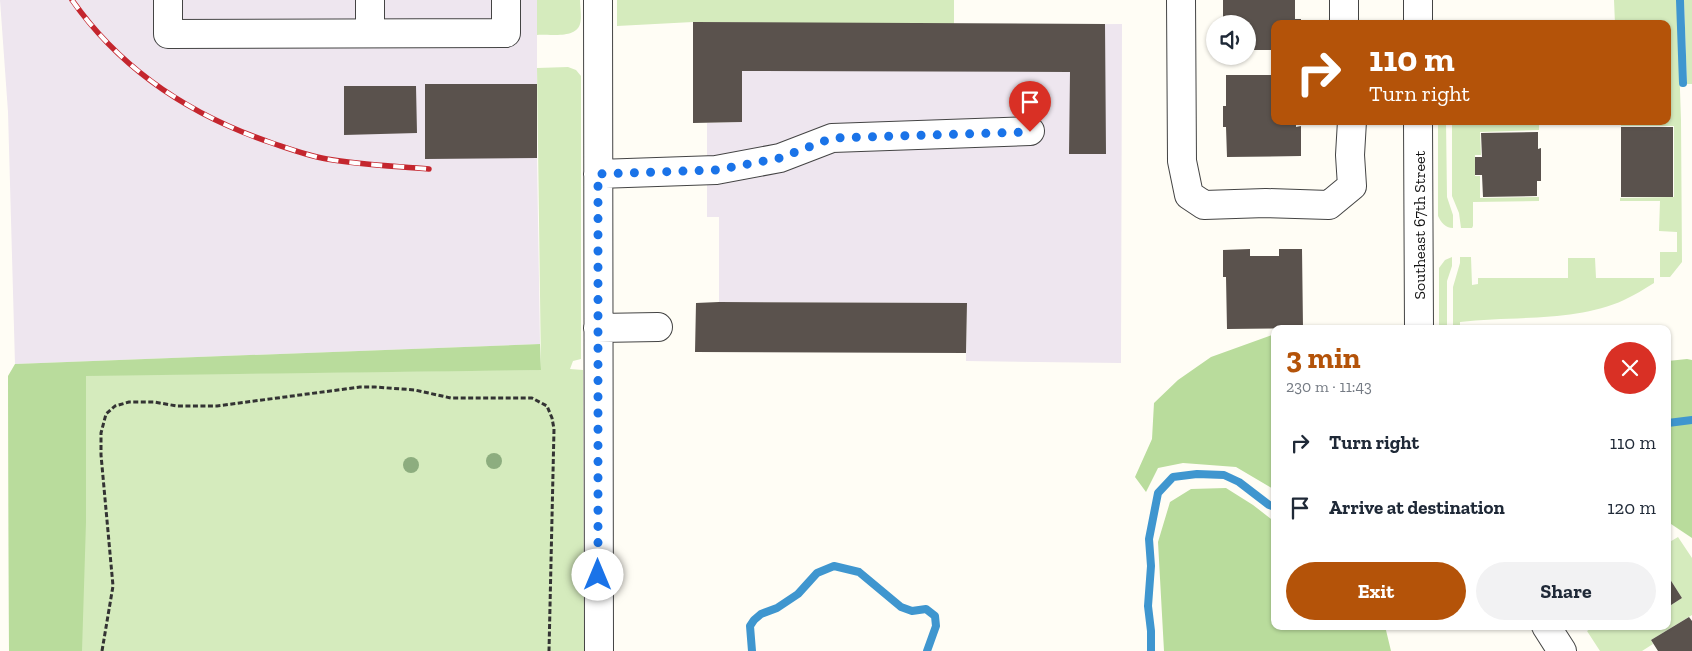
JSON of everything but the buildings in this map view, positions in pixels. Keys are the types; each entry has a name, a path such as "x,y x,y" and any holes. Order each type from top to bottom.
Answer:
{"street":[{"path":"168,0 168,34 506,33 506,0"},
{"path":"370,0 370,33"},
{"path":"598,0 599,651"},
{"path":"1181,0 1182,161 1189,195 1204,206 1266,203 1329,205 1352,186 1350,155 1352,125"},
{"path":"1344,0 1344,20"},
{"path":"1418,0 1418,20"},
{"name":"Southeast 67th Street","path":"1418,125 1419,325"},
{"path":"598,174 716,170 780,158 832,138 1030,132"},
{"path":"598,328 658,327"},
{"path":"1549,630 1562,651"}],"path":[{"path":"102,651 113,586 101,455 101,432 106,414 114,406 129,402 154,402 177,406 217,406 360,387 415,390 451,398 532,398 546,406 552,418 554,430 549,651"}],"shaded area":[{"path":"0,0 537,0 540,344 15,364 8,112"},
{"path":"1122,24 1121,363 966,361 967,303 719,302 719,217 707,217 707,123 742,122 742,71 954,25"}],"green space":[{"path":"537,0 580,0 581,18 577,29 568,34 537,35"},
{"path":"617,0 954,0 954,25 693,22 617,26"},
{"path":"1614,0 1677,0 1681,120 1682,262 1670,277 1660,277 1660,252 1677,252 1677,232 1659,231 1660,201 1620,201 1620,198 1674,197 1674,126 1621,126 1671,125 1671,20 1615,20"},
{"path":"1684,0 1692,0 1692,84 1687,84"},
{"path":"568,67 576,70 581,76 581,359 573,361 570,369 583,370 584,651 9,651 8,376 541,370 537,68"},
{"path":"1438,125 1446,125 1447,197 1453,215 1453,228 1446,226 1438,216"},
{"path":"1452,125 1539,125 1539,130 1480,132 1481,155 1475,155 1475,176 1480,176 1480,198 1539,197 1539,201 1473,202 1473,226 1472,228 1461,228 1459,213 1452,196"},
{"path":"1452,257 1452,266 1447,281 1447,325 1439,325 1439,268 1445,260"},
{"path":"1460,257 1471,257 1472,285 1478,284 1478,278 1568,278 1568,258 1595,258 1596,278 1654,278 1654,283 1624,300 1586,312 1544,317 1480,320 1460,322 1460,325 1453,325 1453,287"},
{"path":"1271,335 1271,488 1236,467 1183,463 1158,468 1146,492 1135,477 1152,439 1154,403 1178,380 1211,357"},
{"path":"540,344 541,370 86,376 86,522 82,651 9,651 8,376 15,364"},
{"path":"1692,360 1692,538 1671,524 1671,361"},
{"path":"1226,488 1271,519 1271,630 1386,630 1391,651 1164,651 1158,542 1170,502 1191,489"},
{"path":"1678,537 1692,558 1692,615 1671,628 1671,605 1682,598 1671,581 1671,541"},
{"path":"1667,630 1651,640 1653,644 1642,651 1600,651 1587,631"}],"waterway":[{"path":"1680,0 1683,83"},
{"path":"1671,423 1692,420"},
{"path":"1151,651 1148,606 1151,566 1149,539 1158,493 1173,477 1197,474 1224,475 1239,482 1271,506"},
{"path":"752,651 750,626 754,620 761,614 777,608 798,594 817,573 834,566 859,572 901,607 912,611 926,609 935,616 936,626 927,651"}],"railway":[{"path":"72,0 91,25 136,69 160,88 214,119 242,132 320,158 429,169"}],"route":[{"path":"598,575 598,174 716,170 780,158 832,138 1030,132"}]}
